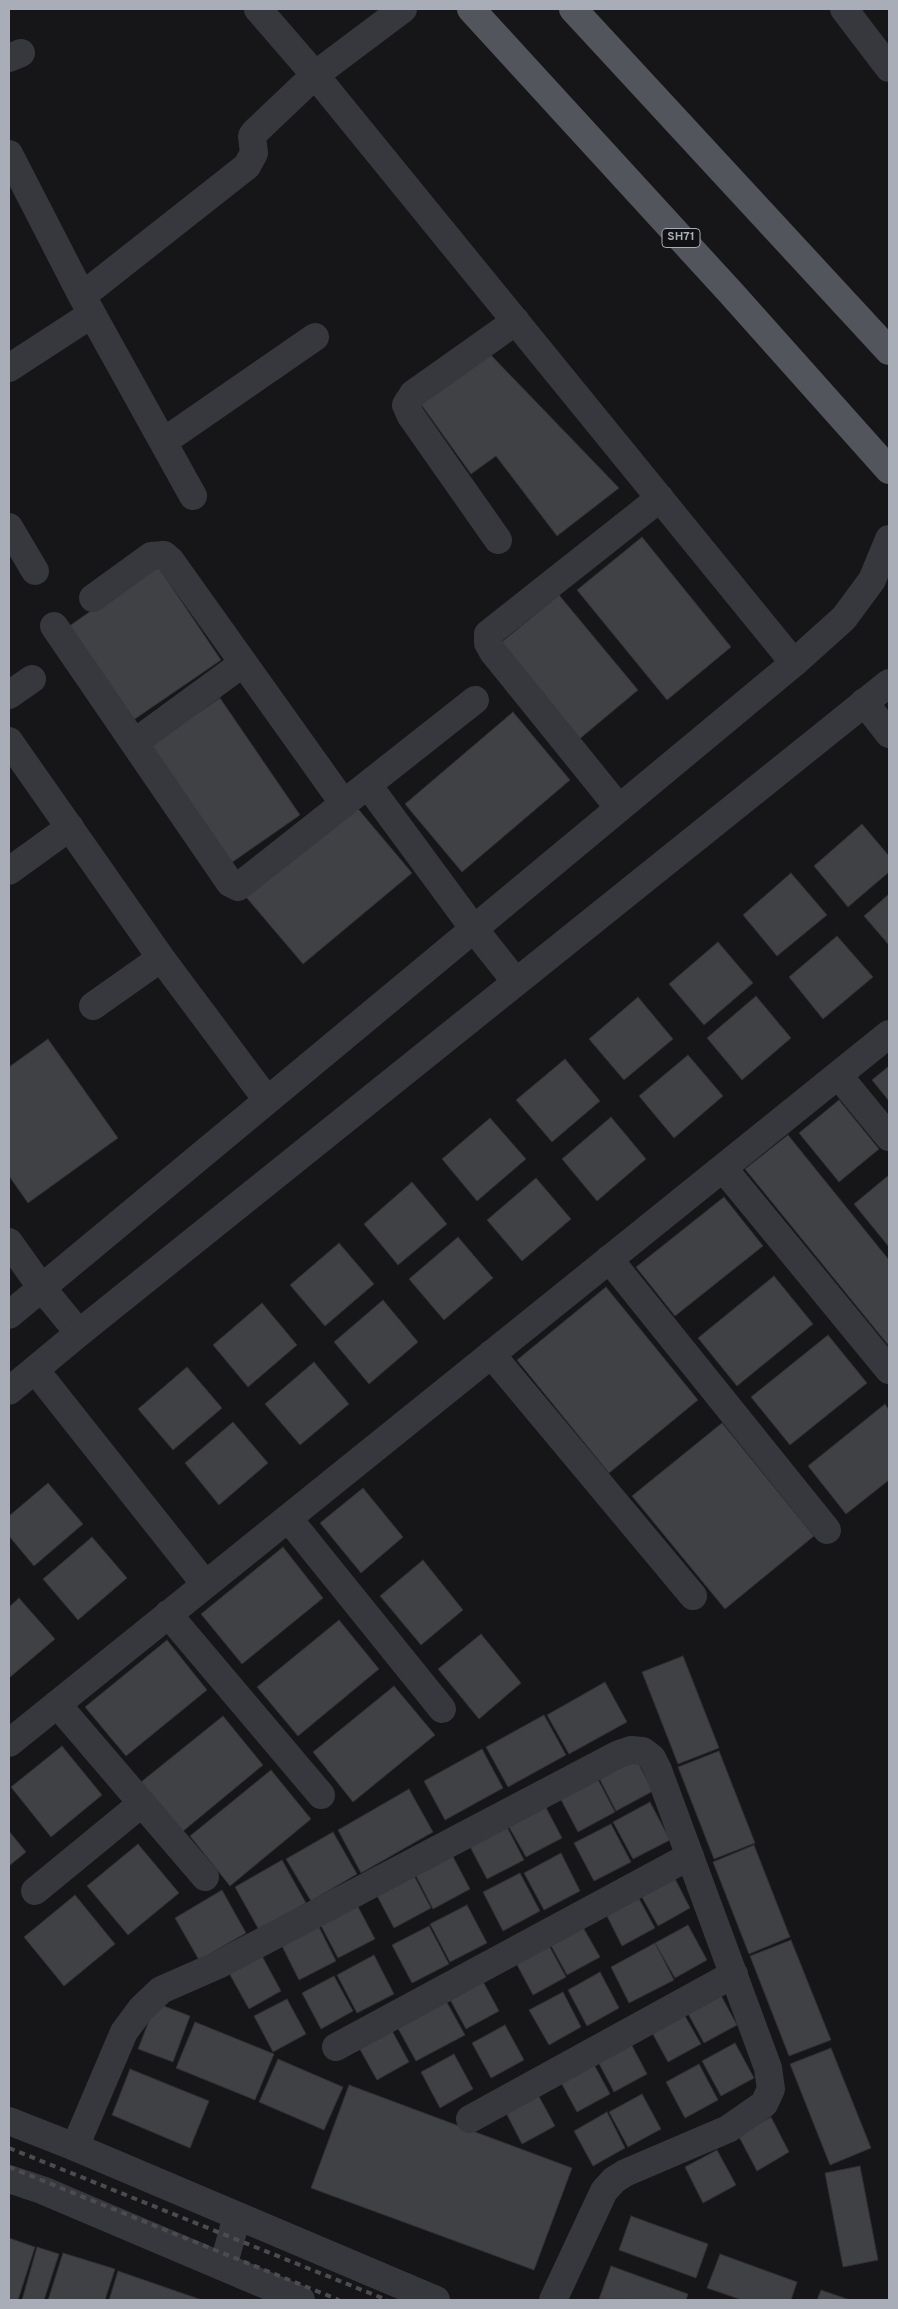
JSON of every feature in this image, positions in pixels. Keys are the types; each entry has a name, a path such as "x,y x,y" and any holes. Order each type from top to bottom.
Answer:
{"main road":[{"name":"SH71","path":"471,9 732,294 889,470"},
{"path":"573,9 889,351"}],"street":[{"path":"258,9 315,75 794,663"},
{"path":"9,368 87,305 247,166 254,153 252,136 255,132 315,75 403,9"},
{"path":"844,9 889,68"},
{"path":"9,154 87,305 193,496"},
{"path":"498,540 411,416 406,405 413,394 516,321"},
{"path":"163,442 315,337"},
{"path":"619,808 493,652 488,643 488,634 660,498"},
{"path":"9,527 35,571"},
{"path":"9,1315 794,663 844,618 872,580 889,539"},
{"path":"93,598 151,556 164,555 170,560 242,664 344,804"},
{"path":"54,626 230,882 238,887 475,700"},
{"path":"134,743 242,664"},
{"path":"9,695 32,679"},
{"path":"9,1392 79,1333 889,683"},
{"path":"864,702 889,734"},
{"path":"9,741 161,958 267,1100"},
{"path":"368,785 474,929 516,982"},
{"path":"9,871 70,827"},
{"path":"93,1006 161,958"},
{"path":"9,1743 889,1034"},
{"path":"838,1075 889,1137"},
{"path":"723,1168 889,1370"},
{"path":"9,1242 41,1287 79,1333"},
{"path":"609,1259 827,1530"},
{"path":"491,1354 693,1596"},
{"path":"36,1371 205,1584"},
{"path":"288,1518 442,1709"},
{"path":"168,1614 320,1795"},
{"path":"57,1704 205,1878"},
{"path":"75,2147 124,2032 141,2009 161,1990 218,1965 619,1754 631,1750 642,1751 652,1758 690,1856 768,2068 771,2089 764,2104 728,2129 625,2173 614,2180 604,2191 554,2300"},
{"path":"35,1891 141,1804"},
{"path":"336,2047 690,1856"},
{"path":"470,2119 734,1974"},
{"path":"9,2122 75,2147 436,2300"},
{"path":"9,2179 42,2190 301,2300"},
{"path":"223,2267 237,2216"}],"building":[{"path":"487,351 619,488 557,536 496,456 471,474 418,400"},
{"path":"642,537 731,647 667,700 577,590"},
{"path":"157,565 221,660 129,723 65,629"},
{"path":"559,595 638,690 577,741 498,645"},
{"path":"220,698 300,815 231,863 151,745"},
{"path":"513,712 570,780 462,872 405,804"},
{"path":"354,804 412,873 303,964 246,897"},
{"path":"862,824 889,856 889,872 848,907 814,866"},
{"path":"791,873 827,915 777,956 743,915"},
{"path":"889,894 889,945 864,916"},
{"path":"837,936 873,977 823,1019 789,977"},
{"path":"718,942 753,983 704,1025 669,984"},
{"path":"756,996 791,1038 742,1080 707,1038"},
{"path":"638,997 673,1039 624,1080 589,1039"},
{"path":"48,1039 118,1138 28,1203 9,1176 9,1067"},
{"path":"688,1055 723,1096 674,1138 639,1096"},
{"path":"565,1059 600,1101 552,1142 516,1100"},
{"path":"889,1066 889,1101 872,1080"},
{"path":"839,1100 879,1149 839,1182 799,1133"},
{"path":"611,1117 646,1159 597,1201 562,1159"},
{"path":"490,1118 526,1159 477,1201 442,1159"},
{"path":"788,1135 889,1260 889,1346 745,1169"},
{"path":"889,1175 889,1247 854,1204"},
{"path":"536,1178 571,1219 522,1261 487,1220"},
{"path":"412,1182 447,1224 398,1265 364,1224"},
{"path":"724,1197 763,1246 675,1316 636,1267"},
{"path":"458,1237 493,1278 444,1320 409,1279"},
{"path":"339,1243 374,1284 325,1326 290,1285"},
{"path":"774,1276 813,1324 737,1386 698,1338"},
{"path":"606,1287 698,1400 609,1473 517,1360"},
{"path":"383,1300 418,1342 369,1384 334,1342"},
{"path":"262,1303 297,1345 248,1387 213,1345"},
{"path":"828,1335 867,1383 790,1445 751,1397"},
{"path":"314,1362 349,1404 300,1445 265,1404"},
{"path":"187,1367 222,1408 173,1450 138,1409"},
{"path":"885,1404 889,1410 889,1480 846,1514 808,1466"},
{"path":"233,1422 268,1463 219,1505 185,1463"},
{"path":"722,1423 814,1536 725,1609 632,1496"},
{"path":"48,1483 83,1524 34,1566 9,1536 9,1516"},
{"path":"363,1488 403,1537 361,1573 320,1523"},
{"path":"92,1537 127,1578 78,1620 43,1579"},
{"path":"283,1547 323,1598 242,1664 201,1614"},
{"path":"423,1560 463,1610 421,1645 380,1596"},
{"path":"19,1598 55,1639 9,1678 9,1607"},
{"path":"339,1620 379,1669 298,1736 257,1687"},
{"path":"481,1634 521,1683 479,1719 438,1669"},
{"path":"167,1640 207,1690 126,1756 85,1707"},
{"path":"683,1656 719,1748 678,1764 642,1672"},
{"path":"605,1682 627,1722 569,1754 547,1715"},
{"path":"394,1686 435,1735 353,1802 313,1752"},
{"path":"544,1715 566,1755 508,1787 486,1747"},
{"path":"223,1716 263,1765 182,1832 141,1782"},
{"path":"62,1746 102,1795 51,1837 11,1787"},
{"path":"482,1749 503,1788 445,1820 424,1781"},
{"path":"719,1751 755,1843 714,1859 678,1767"},
{"path":"633,1753 653,1791 616,1811 596,1772"},
{"path":"271,1770 311,1819 230,1886 190,1836"},
{"path":"595,1774 615,1812 578,1832 558,1794"},
{"path":"409,1789 433,1832 361,1873 338,1830"},
{"path":"542,1800 562,1838 526,1857 505,1820"},
{"path":"650,1802 670,1840 633,1859 613,1822"},
{"path":"504,1821 524,1860 487,1879 467,1841"},
{"path":"611,1824 631,1862 594,1881 574,1843"},
{"path":"9,1831 26,1852 9,1866"},
{"path":"333,1832 357,1874 311,1901 286,1859"},
{"path":"138,1844 179,1893 128,1935 87,1886"},
{"path":"754,1845 790,1937 749,1954 713,1862"},
{"path":"450,1851 470,1889 433,1909 413,1870"},
{"path":"561,1853 580,1891 544,1910 524,1873"},
{"path":"282,1860 306,1903 259,1930 235,1887"},
{"path":"411,1870 431,1908 394,1928 374,1890"},
{"path":"520,1873 540,1911 503,1931 483,1892"},
{"path":"672,1873 690,1908 658,1926 638,1890"},
{"path":"222,1890 246,1933 199,1960 175,1918"},
{"path":"636,1893 655,1928 622,1946 604,1910"},
{"path":"75,1895 115,1944 64,1986 24,1937"},
{"path":"355,1901 375,1939 338,1958 318,1920"},
{"path":"467,1905 487,1943 450,1962 430,1924"},
{"path":"580,1922 600,1957 567,1975 548,1940"},
{"path":"317,1923 336,1961 299,1980 280,1942"},
{"path":"688,1925 707,1960 675,1978 655,1943"},
{"path":"429,1926 449,1964 412,1983 392,1945"},
{"path":"791,1940 831,2040 789,2056 750,1956"},
{"path":"547,1942 566,1977 533,1995 514,1959"},
{"path":"655,1943 674,1980 629,2003 611,1967"},
{"path":"374,1955 394,1994 357,2013 337,1975"},
{"path":"262,1956 281,1991 249,2009 229,1973"},
{"path":"600,1972 619,2008 587,2026 568,1990"},
{"path":"334,1976 353,2011 321,2029 302,1993"},
{"path":"480,1976 499,2011 466,2029 447,1994"},
{"path":"718,1990 737,2025 704,2043 685,2008"},
{"path":"563,1992 581,2027 549,2045 529,2010"},
{"path":"444,1997 465,2035 416,2061 395,2023"},
{"path":"287,1999 306,2034 273,2052 254,2016"},
{"path":"156,2003 190,2016 173,2062 138,2049"},
{"path":"681,2009 701,2044 668,2062 649,2027"},
{"path":"195,2022 274,2054 255,2100 176,2068"},
{"path":"505,2025 524,2060 491,2078 472,2043"},
{"path":"390,2027 409,2062 377,2080 357,2044"},
{"path":"628,2038 647,2074 614,2092 595,2056"},
{"path":"735,2043 754,2078 721,2096 702,2061"},
{"path":"831,2048 871,2148 830,2165 790,2064"},
{"path":"454,2054 473,2089 440,2108 421,2072"},
{"path":"278,2059 343,2087 324,2130 259,2102"},
{"path":"591,2059 610,2094 577,2112 558,2077"},
{"path":"699,2064 718,2100 685,2118 666,2082"},
{"path":"130,2069 209,2101 190,2148 112,2115"},
{"path":"349,2085 572,2168 534,2270 311,2188"},
{"path":"536,2091 555,2126 522,2144 504,2109"},
{"path":"642,2094 661,2129 628,2147 609,2112"},
{"path":"607,2112 625,2148 593,2166 574,2131"},
{"path":"771,2117 789,2152 757,2171 738,2135"},
{"path":"717,2150 736,2185 703,2203 685,2167"},
{"path":"860,2166 878,2260 843,2267 825,2173"},
{"path":"631,2216 708,2244 696,2278 619,2250"},
{"path":"9,2238 35,2247 18,2300 9,2300"},
{"path":"37,2247 59,2254 44,2300 22,2300"},
{"path":"63,2253 115,2269 105,2300 48,2300"},
{"path":"720,2254 797,2282 791,2300 742,2300 707,2288"},
{"path":"611,2266 688,2294 686,2300 599,2299"},
{"path":"118,2271 202,2300 109,2300"},
{"path":"821,2290 850,2300 817,2300"}],"railway":[{"path":"9,2148 387,2300"},
{"path":"9,2167 339,2300"}]}
